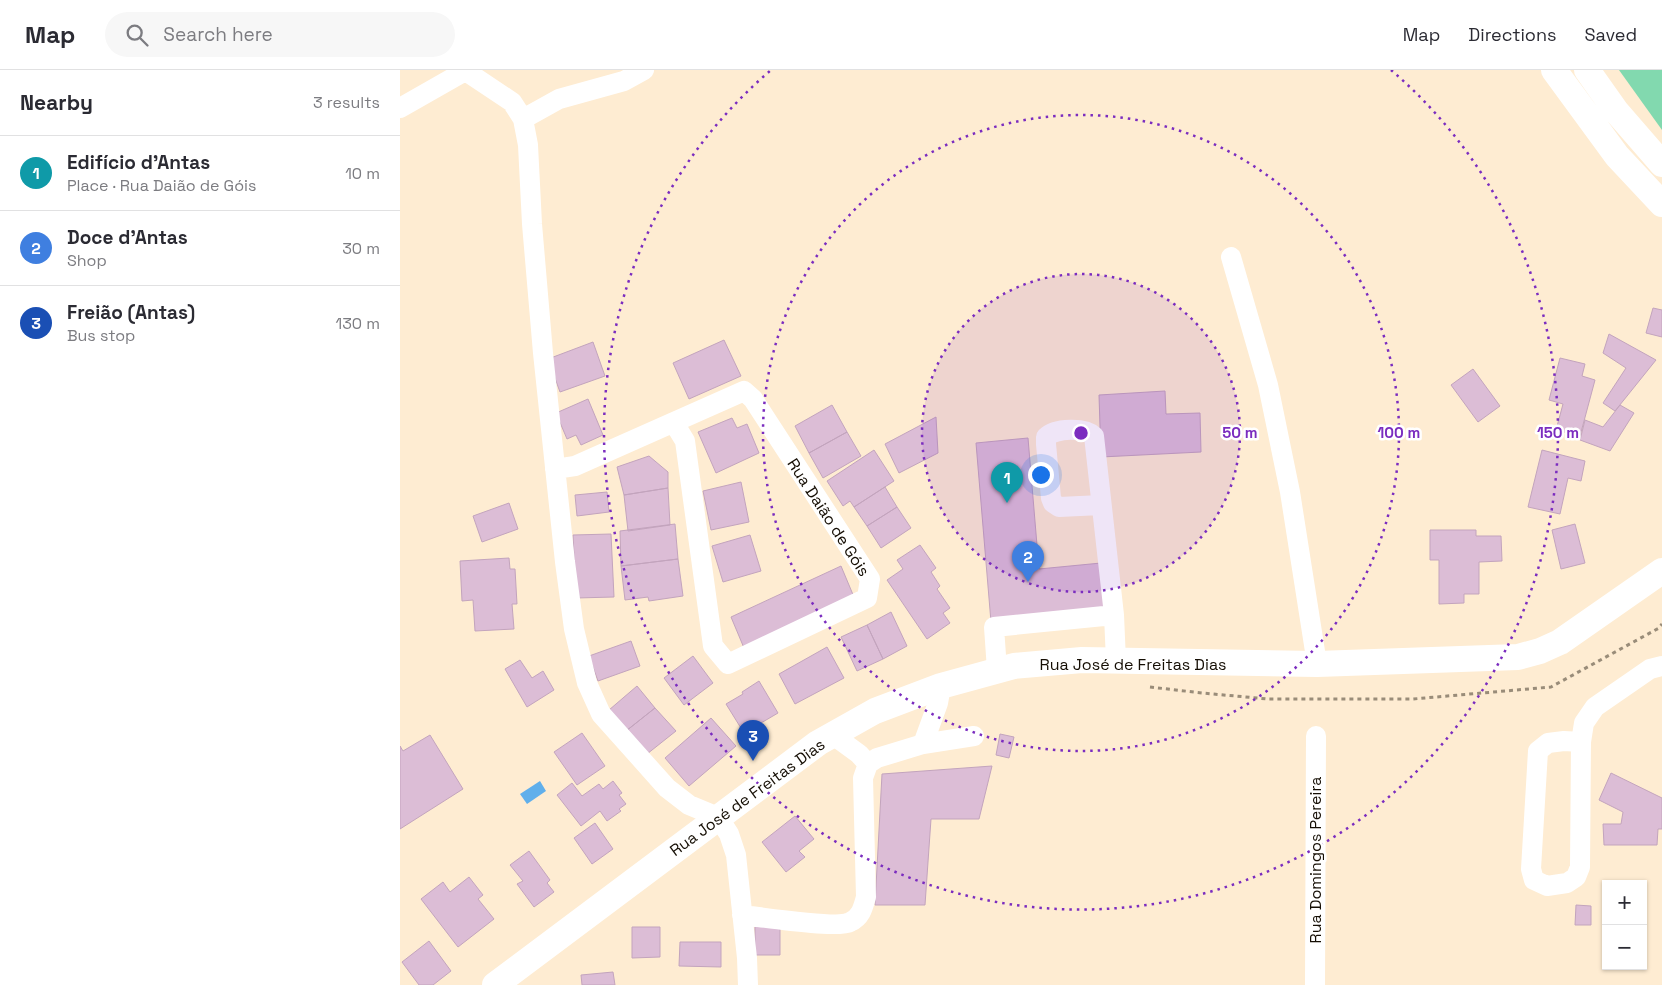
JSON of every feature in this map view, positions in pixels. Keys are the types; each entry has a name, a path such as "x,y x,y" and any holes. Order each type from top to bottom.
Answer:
{"main road":[{"path":"1554,70 1617,156 1662,204"},
{"path":"1587,70 1616,111 1662,164"},
{"name":"Rua José de Freitas Dias","path":"495,985 818,743 874,711 941,686 1014,666 1054,662 1317,664 1518,657 1540,651 1560,642 1662,571"}],"street":[{"path":"523,119 559,99 624,81 644,70"},
{"path":"400,108 465,71 512,102 523,119 528,145 532,224 565,562 574,629 587,683 601,714 667,788 689,805 718,817 729,834 736,855 748,985"},
{"path":"1231,257 1268,385 1290,492 1317,664"},
{"name":"Rua Daião de Góis","path":"555,469 575,466 744,391 753,399 870,579 867,598 728,664 713,646 685,441 674,423"},
{"path":"1102,505 1114,615 1116,661"},
{"path":"997,670 994,627 1114,615"},
{"path":"1582,742 1564,741 1548,743 1538,751 1531,869 1534,880 1547,886 1566,883 1576,877 1580,867 1584,723 1595,707 1650,669 1662,666"},
{"path":"923,744 938,703 941,686"},
{"path":"833,735 859,754 868,764"},
{"path":"742,915 834,925 850,923 862,912 866,897 863,778 868,764 877,758 923,744 974,736"},
{"name":"Rua Domingos Pereira","path":"1315,985 1316,736"}],"green space":[{"path":"1619,70 1662,70 1662,130"}],"water":[{"path":"540,781 546,791 527,804 520,794"}],"building":[{"path":"1653,308 1662,310 1662,337 1646,333"},
{"path":"1609,334 1656,360 1615,411 1603,403 1626,368 1603,353"},
{"path":"724,340 741,376 689,399 673,363"},
{"path":"593,342 605,376 560,392 548,359"},
{"path":"1560,358 1585,364 1582,376 1595,380 1580,436 1556,430 1563,404 1549,400"},
{"path":"1473,369 1500,406 1478,422 1451,385"},
{"path":"1165,391 1166,414 1200,413 1201,452 1101,457 1099,395"},
{"path":"588,399 603,435 581,445 576,435 567,439 556,413"},
{"path":"832,405 847,432 809,453 795,426"},
{"path":"1620,405 1634,413 1610,451 1580,440 1585,420 1603,427"},
{"path":"936,417 938,453 899,473 885,444"},
{"path":"732,418 737,428 747,424 759,453 716,473 698,432"},
{"path":"847,432 861,456 823,478 809,453"},
{"path":"1028,438 1039,569 1101,563 1105,612 991,622 976,443"},
{"path":"874,450 894,481 854,507 850,501 843,506 827,481"},
{"path":"1542,450 1585,461 1581,481 1568,478 1560,514 1528,507"},
{"path":"649,456 668,472 668,488 624,495 617,467"},
{"path":"741,482 749,522 711,530 703,491"},
{"path":"885,487 897,507 867,526 854,507"},
{"path":"668,488 670,525 628,531 624,495"},
{"path":"607,492 609,512 577,516 575,495"},
{"path":"509,503 518,529 482,542 473,516"},
{"path":"897,507 911,528 881,548 867,526"},
{"path":"675,524 678,559 621,566 620,531"},
{"path":"1575,524 1585,563 1561,569 1552,530"},
{"path":"1430,530 1476,530 1476,536 1501,536 1502,561 1479,562 1479,594 1464,594 1464,603 1439,604 1439,560 1430,560"},
{"path":"611,534 614,597 576,598 573,535"},
{"path":"750,535 761,571 723,582 712,546"},
{"path":"920,545 936,568 931,572 940,586 937,589 950,608 943,613 950,623 927,639 887,580 903,569 897,560"},
{"path":"509,558 510,569 515,569 517,604 512,604 514,629 475,631 473,600 462,601 460,561"},
{"path":"678,559 683,596 649,601 648,597 625,600 621,566"},
{"path":"841,566 854,597 744,648 731,617"},
{"path":"891,612 907,646 883,659 867,625"},
{"path":"867,625 883,659 857,671 841,637"},
{"path":"631,641 640,666 598,681 589,656"},
{"path":"827,647 844,678 795,704 779,674"},
{"path":"693,656 713,683 684,705 664,678"},
{"path":"520,660 532,678 543,671 554,690 527,707 505,669"},
{"path":"759,681 778,713 744,733 726,704 743,694 742,692"},
{"path":"637,686 655,708 626,731 609,710"},
{"path":"655,708 676,731 647,754 626,731"},
{"path":"711,718 736,746 689,786 665,758"},
{"path":"582,733 605,766 577,785 554,752"},
{"path":"1000,734 1014,737 1009,758 996,755"},
{"path":"430,735 463,789 400,829 400,746 403,751"},
{"path":"992,766 979,819 931,819 925,905 875,905 882,774"},
{"path":"1611,773 1662,798 1662,829 1658,829 1657,845 1604,845 1603,824 1621,824 1623,812 1599,800"},
{"path":"613,781 622,793 619,795 626,804 619,809 621,811 607,821 600,811 581,826 557,795 572,783 582,796 599,784 603,789"},
{"path":"795,816 814,839 799,851 805,857 786,872 762,842"},
{"path":"595,823 613,849 592,864 574,838"},
{"path":"529,851 550,880 547,883 554,892 534,907 517,884 523,881 510,865"},
{"path":"469,877 483,895 478,899 494,919 458,947 421,899 443,882 450,892"},
{"path":"1576,905 1591,906 1591,925 1575,925"},
{"path":"755,924 780,925 780,955 755,955"},
{"path":"632,927 660,927 660,957 632,958"},
{"path":"429,941 451,971 433,985 419,985 402,962"},
{"path":"680,942 721,942 721,967 679,966"},
{"path":"613,972 615,985 582,985 581,975"}],"place":[{"name":"Edifício d'Antas","path":"1007,503"},
{"name":"Doce d'Antas","path":"1028,582"},
{"name":"Freião (Antas)","path":"753,761"}]}
